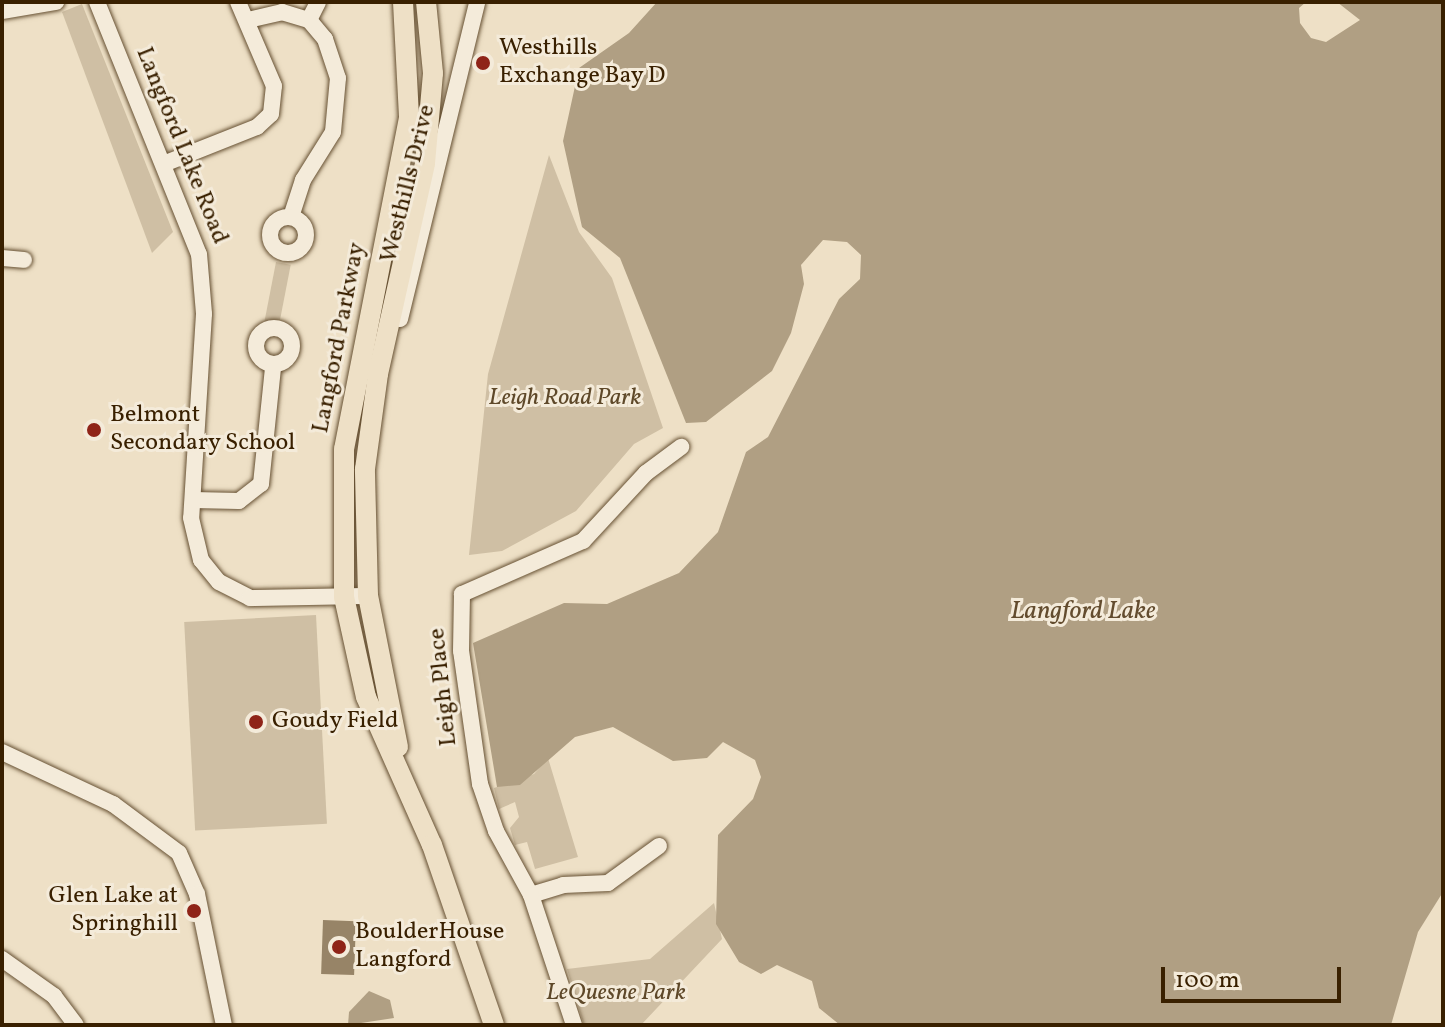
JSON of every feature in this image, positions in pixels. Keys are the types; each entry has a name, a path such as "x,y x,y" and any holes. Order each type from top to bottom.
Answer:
{"main road":[{"name":"Langford Parkway","path":"403,2 409,118 346,434 344,597 366,697 403,771 494,1025"},
{"name":"Langford Parkway","path":"403,771 368,596 365,469 378,374 425,163 433,73 426,2"}],"street":[{"path":"2,11 56,2"},
{"name":"Langford Lake Road","path":"97,2 166,163 199,254 205,294 193,500 195,546 229,589 262,601 368,596"},
{"path":"166,163 257,127 271,114 274,86 238,2"},
{"path":"309,20 318,2"},
{"name":"Westhills Drive","path":"378,374 396,335 477,2"},
{"path":"248,20 282,12 309,20 331,51 339,106 333,132 298,190 292,214"},
{"path":"2,258 24,260"},
{"path":"193,500 239,501 261,484 273,368"},
{"name":"Leigh Place","path":"574,1025 531,895 496,831 480,784 461,651 462,594 583,541 646,473 681,447"},
{"path":"2,752 113,804 179,853 200,908 224,1025"},
{"path":"531,895 563,885 608,883 659,846"},
{"path":"2,959 54,996 76,1025"}],"green space":[{"path":"82,4 173,232 152,253 62,12"},
{"name":"Leigh Road Park","path":"549,155 579,232 612,278 663,428 634,444 576,511 502,551 469,555 488,374"},
{"path":"276,262 291,265 279,324 265,321"},
{"name":"Goudy Field","path":"316,615 327,824 195,831 184,622"},
{"path":"548,758 578,857 535,869 527,842 515,845 510,828 519,817 515,802 499,809 494,788 534,774"},
{"name":"LeQuesne Park","path":"714,903 722,939 641,1025 584,1025 567,969 650,959"}],"water":[{"name":"Langford Lake","path":"657,2 1306,2 1299,8 1300,23 1311,38 1326,42 1360,20 1337,2 1443,2 1443,892 1418,932 1391,1025 840,1025 819,1008 812,981 777,965 761,974 739,962 716,924 718,835 753,799 761,777 755,760 723,742 707,758 673,761 613,727 575,737 520,785 497,787 473,643 564,603 607,604 679,573 718,532 746,452 768,437 839,299 860,279 861,255 847,242 823,240 801,265 804,284 791,333 772,371 706,422 686,423 620,258 582,227 563,141 579,68 629,33"},
{"path":"369,991 390,1000 394,1018 348,1025 349,1012"}],"building":[{"name":"BoulderHouse Langford","path":"323,920 356,921 354,975 321,974"}],"place":[{"name":"Westhills Exchange Bay D","path":"483,63"},
{"name":"Belmont Secondary School","path":"94,430"},
{"name":"Goudy Field","path":"256,722"},
{"name":"Glen Lake at Springhill","path":"194,911"},
{"name":"BoulderHouse Langford","path":"339,947"}]}
